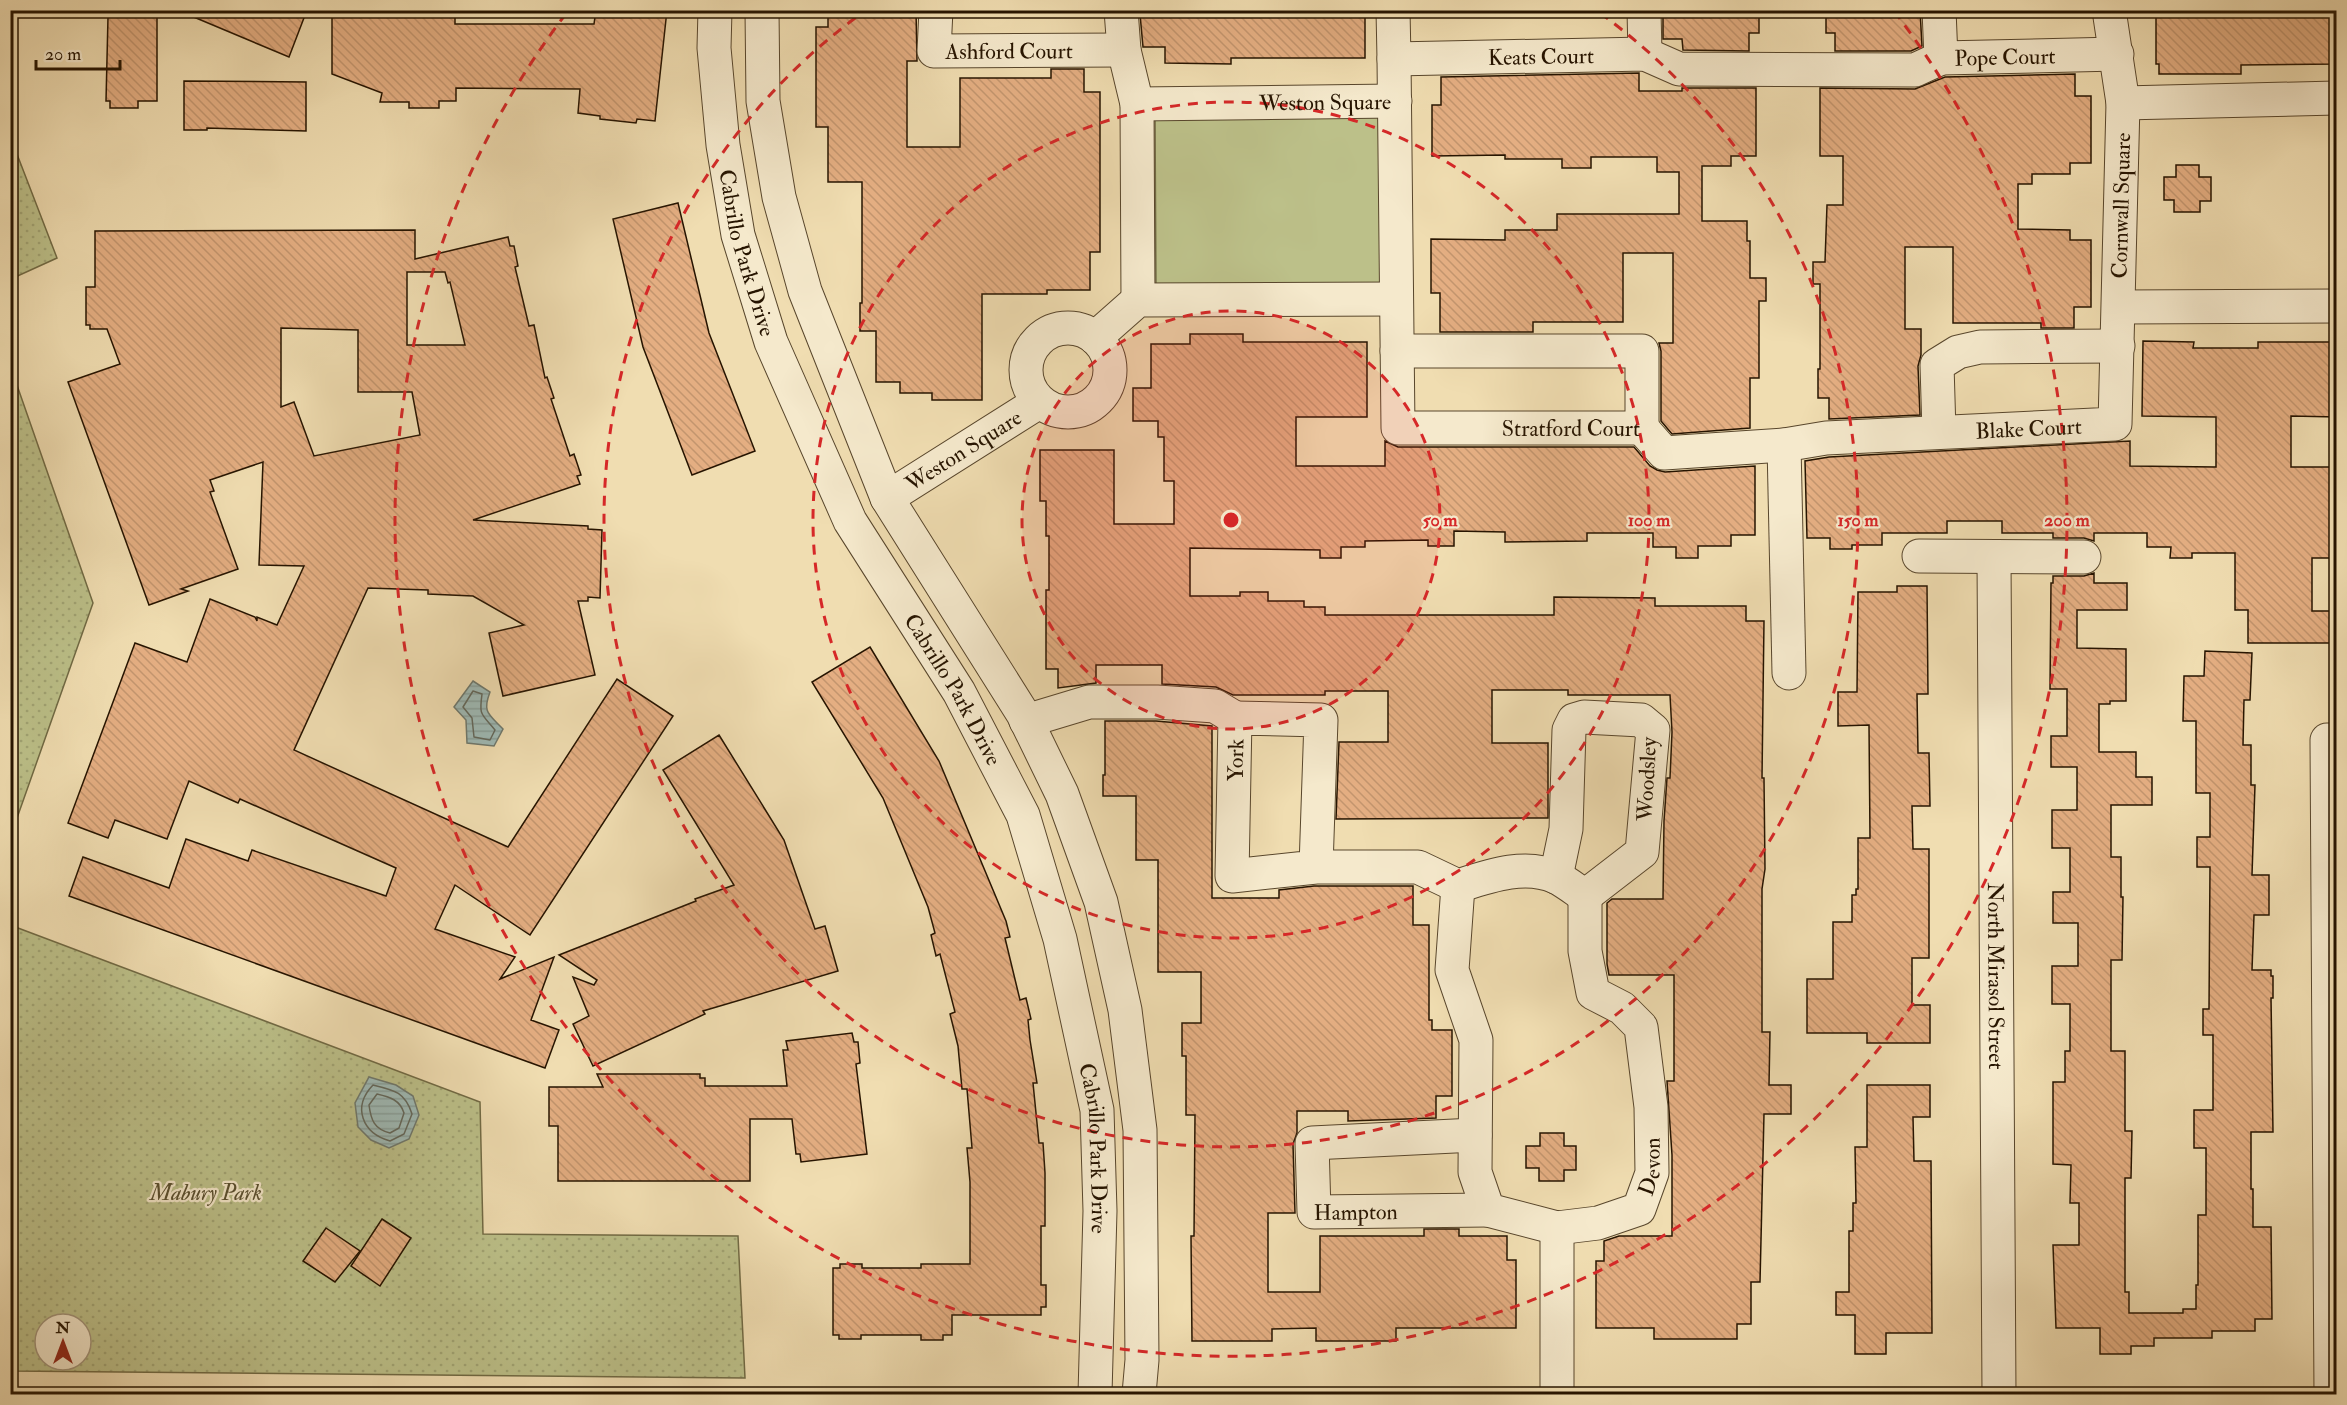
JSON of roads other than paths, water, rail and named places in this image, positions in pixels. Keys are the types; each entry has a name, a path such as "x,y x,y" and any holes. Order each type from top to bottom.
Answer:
{"street":[{"name":"Cabrillo Park Drive","path":"715,10 714,48 723,145 736,224 771,342 850,522 959,692 1023,815 1060,939 1097,1110 1100,1211 1095,1395"},
{"name":"Cabrillo Park Drive","path":"762,10 763,101 779,197 806,291 887,498 1026,721 1062,794 1101,902 1125,1010 1140,1130 1142,1360 1139,1395"},
{"name":"Ashford Court","path":"936,10 934,51 1124,50"},
{"path":"1121,10 1124,50 1137,104 1138,300"},
{"path":"1393,10 1395,101"},
{"path":"1644,10 1645,54 1679,69 1915,70 1941,58"},
{"name":"Pope Court","path":"1939,10 1941,58 2117,54"},
{"path":"2109,10 2123,103"},
{"name":"Keats Court","path":"1394,59 1645,54"},
{"name":"Cornwall Square","path":"2337,98 2123,103 2120,307 2337,306"},
{"name":"Weston Square","path":"1137,104 1395,101 1396,299"},
{"path":"1095,338 1138,300 1396,299"},
{"name":"Stratford Court","path":"1396,299 1398,428 1641,428 1642,351 1397,351"},
{"name":"Blake Court","path":"1641,428 1664,453 1784,445 1826,438 2115,424 2120,307"},
{"name":"Weston Square","path":"1068,328 1082,330 1095,338 1104,348 1110,367 1107,387 1100,398 1090,407 1077,412 1051,409 1039,402 1030,390 1026,376 1026,362 1031,348 1041,337 1054,330 1068,328"},
{"path":"1939,432 1937,365 1958,352 1980,347 2118,346"},
{"name":"Weston Square","path":"887,498 1039,402"},
{"path":"1784,445 1790,673"},
{"path":"1919,556 2084,557"},
{"name":"North Mirasol Street","path":"1994,558 1999,1395"},
{"path":"1026,721 1089,702 1157,702 1215,706 1236,718"},
{"name":"Woodsley","path":"1556,877 1566,830 1569,730 1574,720 1584,717 1641,720 1653,730 1641,852 1585,896"},
{"name":"York","path":"1316,867 1321,720 1236,718 1232,876 1316,867 1418,867 1458,886"},
{"path":"2331,1395 2332,740"},
{"path":"1557,1395 1557,1228 1488,1210 1475,1172 1476,1040 1452,970 1458,886 1498,873 1534,871 1556,877 1585,896"},
{"name":"Devon","path":"1557,1228 1598,1223 1639,1209 1652,1173 1651,1107 1641,1028 1622,1008 1593,993 1585,951 1585,896"},
{"name":"Hampton","path":"1475,1135 1312,1143 1314,1212 1488,1210"}],"water":[{"path":"473,681 490,692 488,713 503,729 494,746 467,743 466,720 454,707"},
{"path":"369,1077 396,1085 413,1096 419,1115 409,1139 389,1148 371,1140 358,1127 355,1103"}],"park label":[{"name":"Mabury Park","path":"206,1192"}]}
